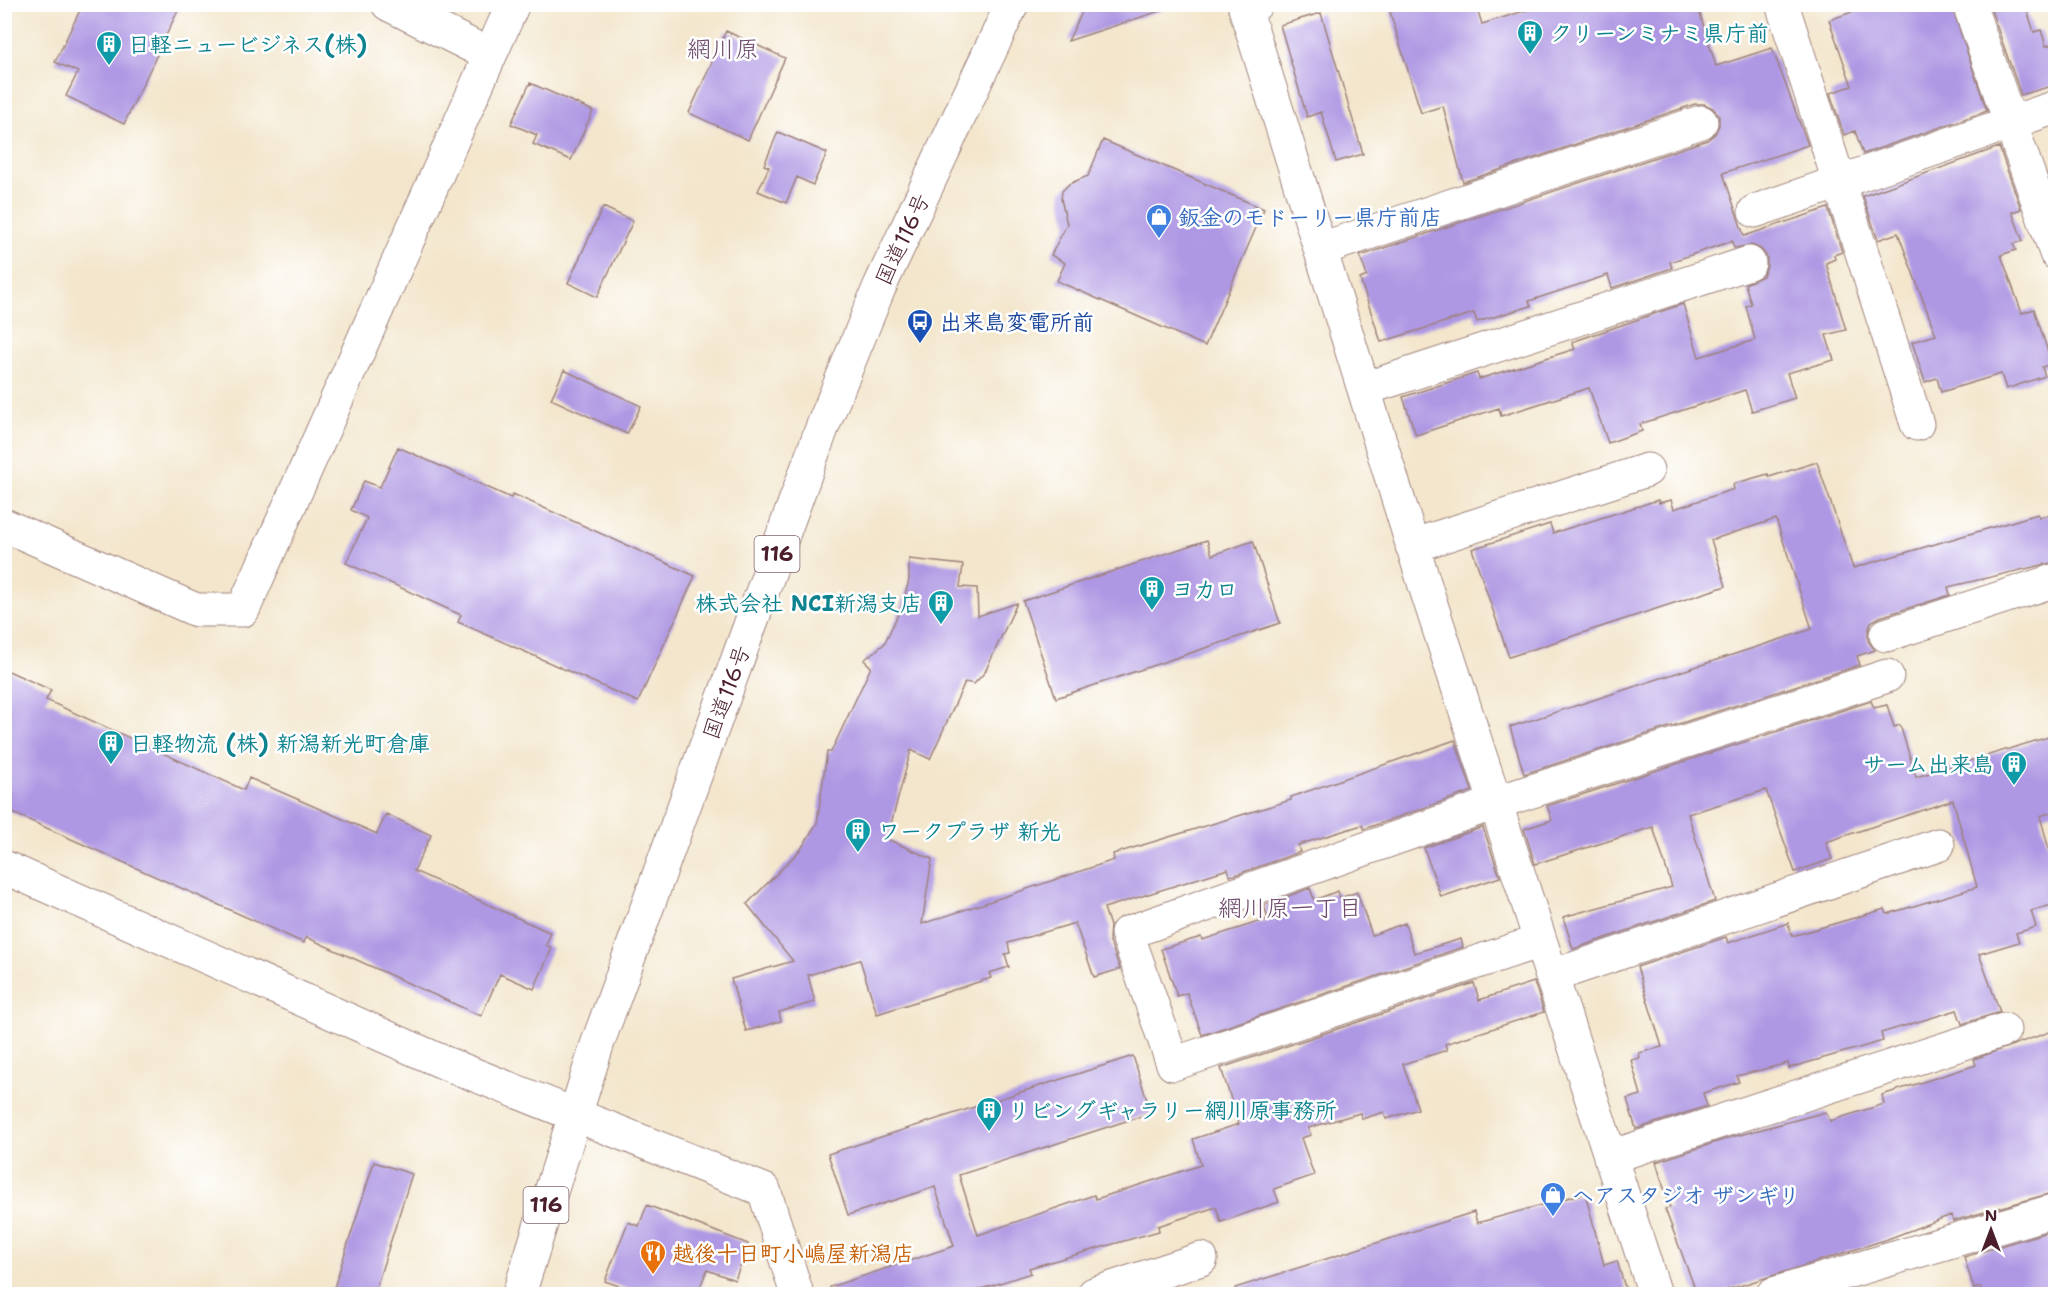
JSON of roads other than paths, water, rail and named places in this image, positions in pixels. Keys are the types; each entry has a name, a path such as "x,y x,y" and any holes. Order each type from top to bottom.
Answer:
{"main road":[{"path":"388,4 490,55"},
{"path":"4,525 196,610 243,610 513,4"},
{"name":"国道116号","path":"519,1294 574,1116 822,428 879,288 1012,4"},
{"path":"1256,4 1245,8 1412,546 1655,1294"},
{"path":"1782,4 1917,424"},
{"path":"1969,4 2055,253"},
{"path":"1755,211 2055,108"},
{"path":"1321,249 1701,122"},
{"path":"1364,389 1749,263"},
{"path":"1412,546 1647,470"},
{"path":"1886,635 2055,580"},
{"path":"1540,941 1173,1064 1127,933 1495,803 1887,676"},
{"path":"1552,976 1938,845"},
{"path":"4,867 445,1063 574,1116 670,1150 764,1190 798,1294"},
{"path":"1610,1157 2004,1029"},
{"path":"1773,1294 2055,1210"},
{"path":"1094,1294 1201,1259"}],"place":[{"name":"クリーンミナミ県庁前","path":"1530,56"},
{"name":"日軽ニュービジネス(株)","path":"109,67"},
{"name":"鈑金のモドーリー県庁前店","path":"1159,240"},
{"name":"出来島変電所前","path":"920,345"},
{"name":"ヨカロ","path":"1152,612"},
{"name":"株式会社 NCI新潟支店","path":"941,626"},
{"name":"日軽物流 (株) 新潟新光町倉庫","path":"111,766"},
{"name":"サーム出来島","path":"2014,787"},
{"name":"ワークプラザ 新光","path":"858,854"},
{"name":"リビングギャラリー網川原事務所","path":"989,1133"},
{"name":"ヘアスタジオ ザンギリ","path":"1553,1218"},
{"name":"越後十日町小嶋屋新潟店","path":"653,1276"}],"district":[{"name":"網川原","path":"723,49"},
{"name":"網川原一丁目","path":"1290,908"}]}
